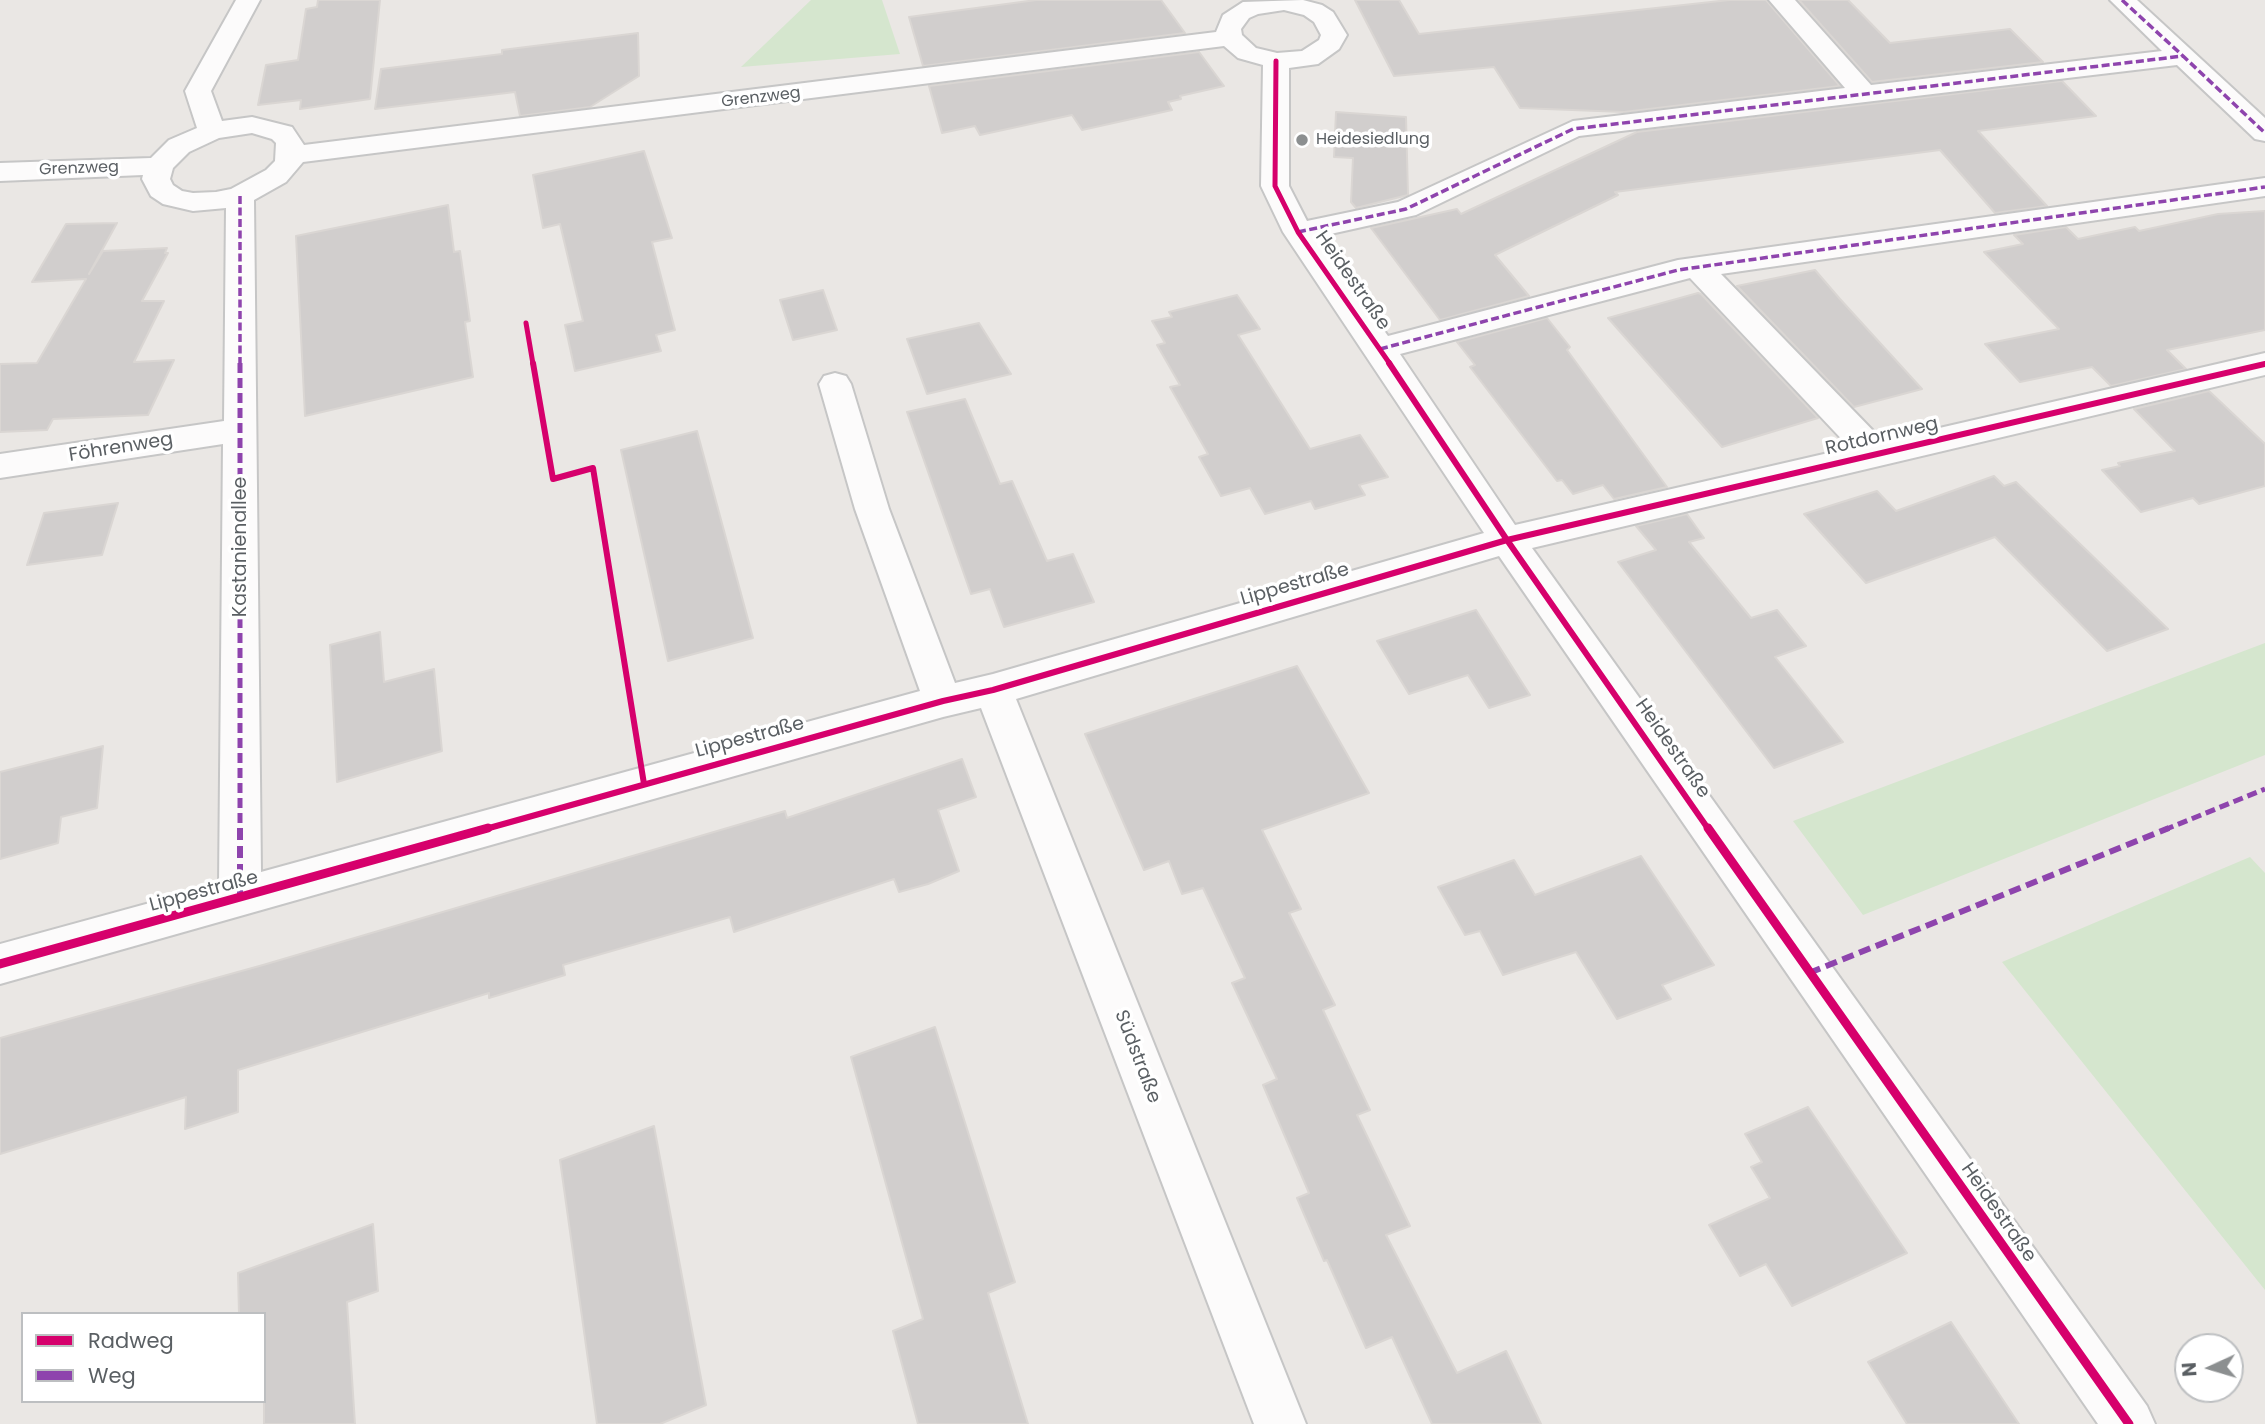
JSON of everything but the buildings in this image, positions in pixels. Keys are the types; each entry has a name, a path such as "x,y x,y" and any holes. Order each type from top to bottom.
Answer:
{"street":[{"path":"212,131 198,91 248,0"},
{"path":"1781,0 1864,94"},
{"path":"2122,0 2265,133"},
{"path":"1266,2 1313,10 1324,17 1334,35 1331,44 1309,58 1276,61 1247,53 1230,38 1228,29 1232,20 1240,13 1266,2"},
{"name":"Grenzweg","path":"291,155 1230,38"},
{"path":"1298,232 1406,209 1573,129 2183,56"},
{"name":"Heidestraße","path":"1276,61 1275,186 1298,232 1380,349 1507,540 2129,1424"},
{"path":"252,125 269,128 282,133 290,142 291,155 288,164 276,176 240,196 204,202 173,198 161,190 156,179 159,166 167,155 179,146 212,131 252,125"},
{"name":"Grenzweg","path":"0,172 159,166"},
{"path":"1380,349 1665,273 1697,267 2265,187"},
{"name":"Kastanienallee","path":"240,196 240,899"},
{"path":"1697,267 1876,454"},
{"name":"Rotdornweg","path":"1507,540 2265,364"},
{"path":"835,384 872,509 943,701"},
{"name":"Föhrenweg","path":"0,466 241,430"},
{"name":"Lippestraße","path":"0,964 943,701 993,690 1507,540"},
{"name":"Südstraße","path":"993,690 1280,1424"}],"green space":[{"path":"811,0 882,0 900,54 741,67"},
{"path":"2265,643 2265,755 1863,915 1793,821"},
{"path":"2250,857 2265,873 2265,1290 2002,962"}],"marked path":[{"path":"2122,0 2183,56"},
{"path":"1298,232 1406,209 1573,129 2183,56 2265,133"},
{"path":"1380,349 1678,270 2265,187"},
{"path":"240,196 240,899"},
{"path":"1809,973 2265,789"}],"cycle path":[{"path":"1276,61 1275,186 1298,232 1625,710 2129,1424"},
{"path":"526,323 553,479 593,468 644,784"},
{"path":"0,964 943,701 993,690 1507,540 2265,364"}],"place":[{"name":"Heidesiedlung","path":"1302,140"}]}
